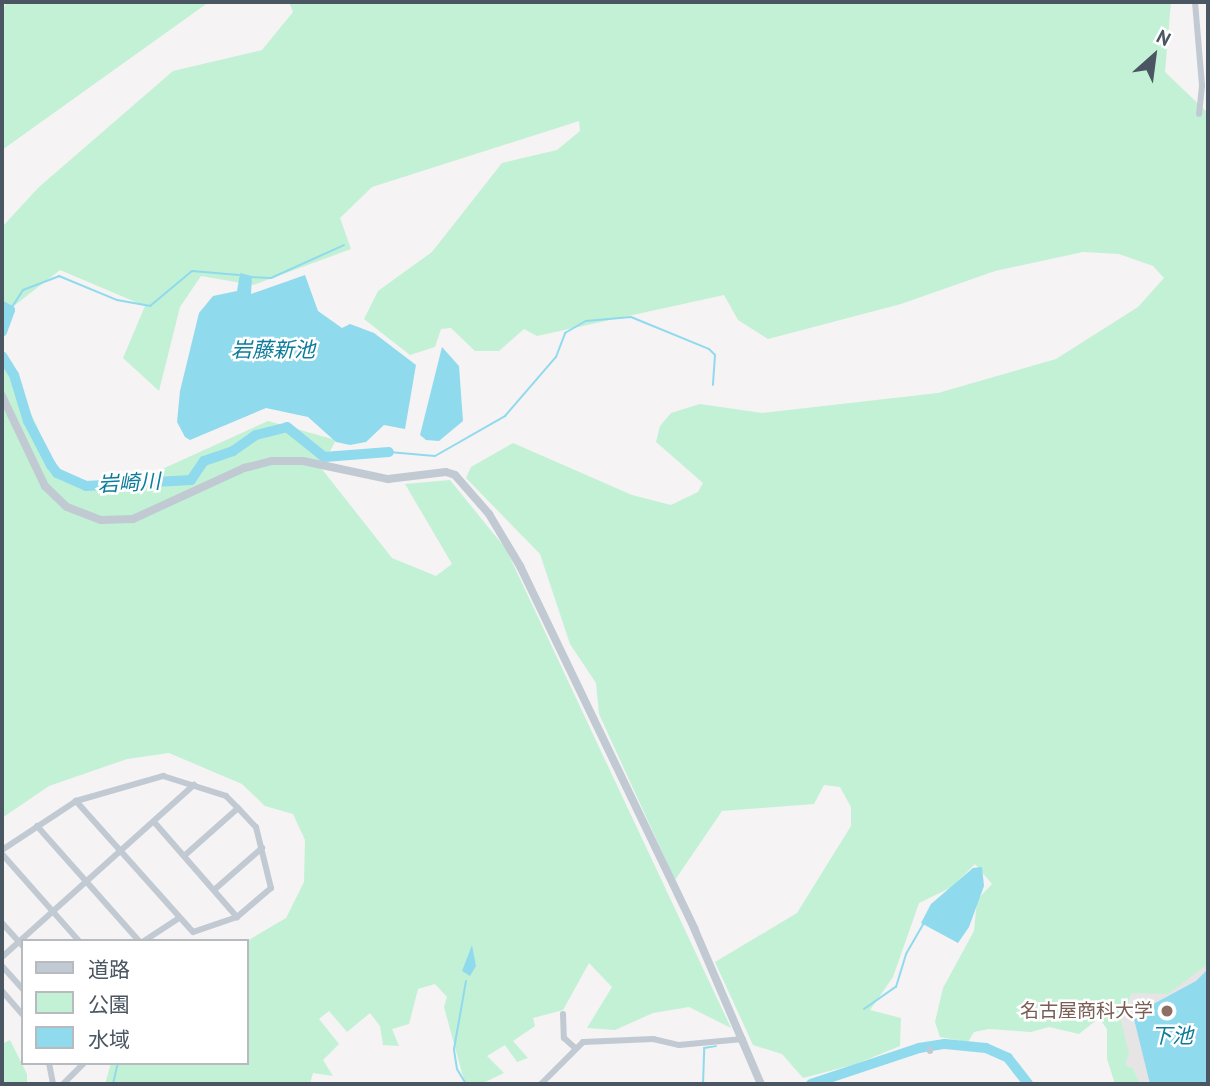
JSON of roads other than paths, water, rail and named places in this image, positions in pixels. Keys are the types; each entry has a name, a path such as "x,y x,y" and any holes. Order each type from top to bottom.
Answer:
{"street":[{"path":"1195,2 1202,86 1199,114"},
{"path":"2,396 45,486 67,507 101,520 133,519 243,468 272,461 303,461 388,479 446,472 455,475 489,514 520,566 743,1039 761,1084"},
{"path":"76,801 179,918 197,933 237,917 271,888 256,827 238,808 226,796 163,776 76,801 2,852 77,939"},
{"path":"26,939 194,785"},
{"path":"184,856 238,808"},
{"path":"155,823 237,917"},
{"path":"37,826 139,939"},
{"path":"214,890 262,848"},
{"path":"144,939 179,918"},
{"path":"2,923 21,944 2,957"},
{"path":"2,966 21,987"},
{"path":"2,991 21,1013"},
{"path":"2,1003 9,1000"},
{"path":"563,1014 564,1038 575,1048"},
{"path":"541,1084 575,1048 587,1041 653,1039 679,1045 743,1039"},
{"path":"49,1065 53,1084"},
{"path":"63,1084 82,1065"}],"water":[{"name":"岩藤新池","path":"240,273 252,276 251,294 305,275 318,311 342,328 350,324 374,333 416,365 405,429 384,425 366,442 350,445 336,442 308,417 266,408 190,440 185,437 177,422 180,391 199,313 213,296 237,291"},
{"path":"442,347 459,366 463,421 439,441 426,440 420,435"},
{"path":"982,867 984,886 969,927 958,943 921,923 931,904 973,868"},
{"path":"472,945 476,966 470,976 462,971"},
{"name":"下池","path":"1208,969 1208,1084 1150,1084 1133,1015 1196,981"}],"waterway":[{"path":"251,277 271,278 344,245"},
{"path":"10,310 23,290 59,276 117,300 150,306 192,271 239,275"},
{"name":"岩崎川","path":"2,306 10,310 2,332"},
{"path":"389,452 435,456 505,416 556,357 565,333 586,321 631,317 709,349 715,355 713,385"},
{"name":"岩崎川","path":"2,356 14,375 28,421 51,465 57,473 86,486 191,480 204,461 233,451 256,435 287,427 324,457 389,452"},
{"path":"864,1009 896,987 906,954 924,923"},
{"path":"466,981 454,1049 457,1069 466,1084"},
{"path":"811,1084 919,1048 945,1044 986,1048 1008,1058 1028,1084"},
{"path":"703,1084 704,1048 716,1046"},
{"path":"113,1084 118,1065"}],"place":[{"name":"名古屋商科大学","path":"1167,1011"}]}
